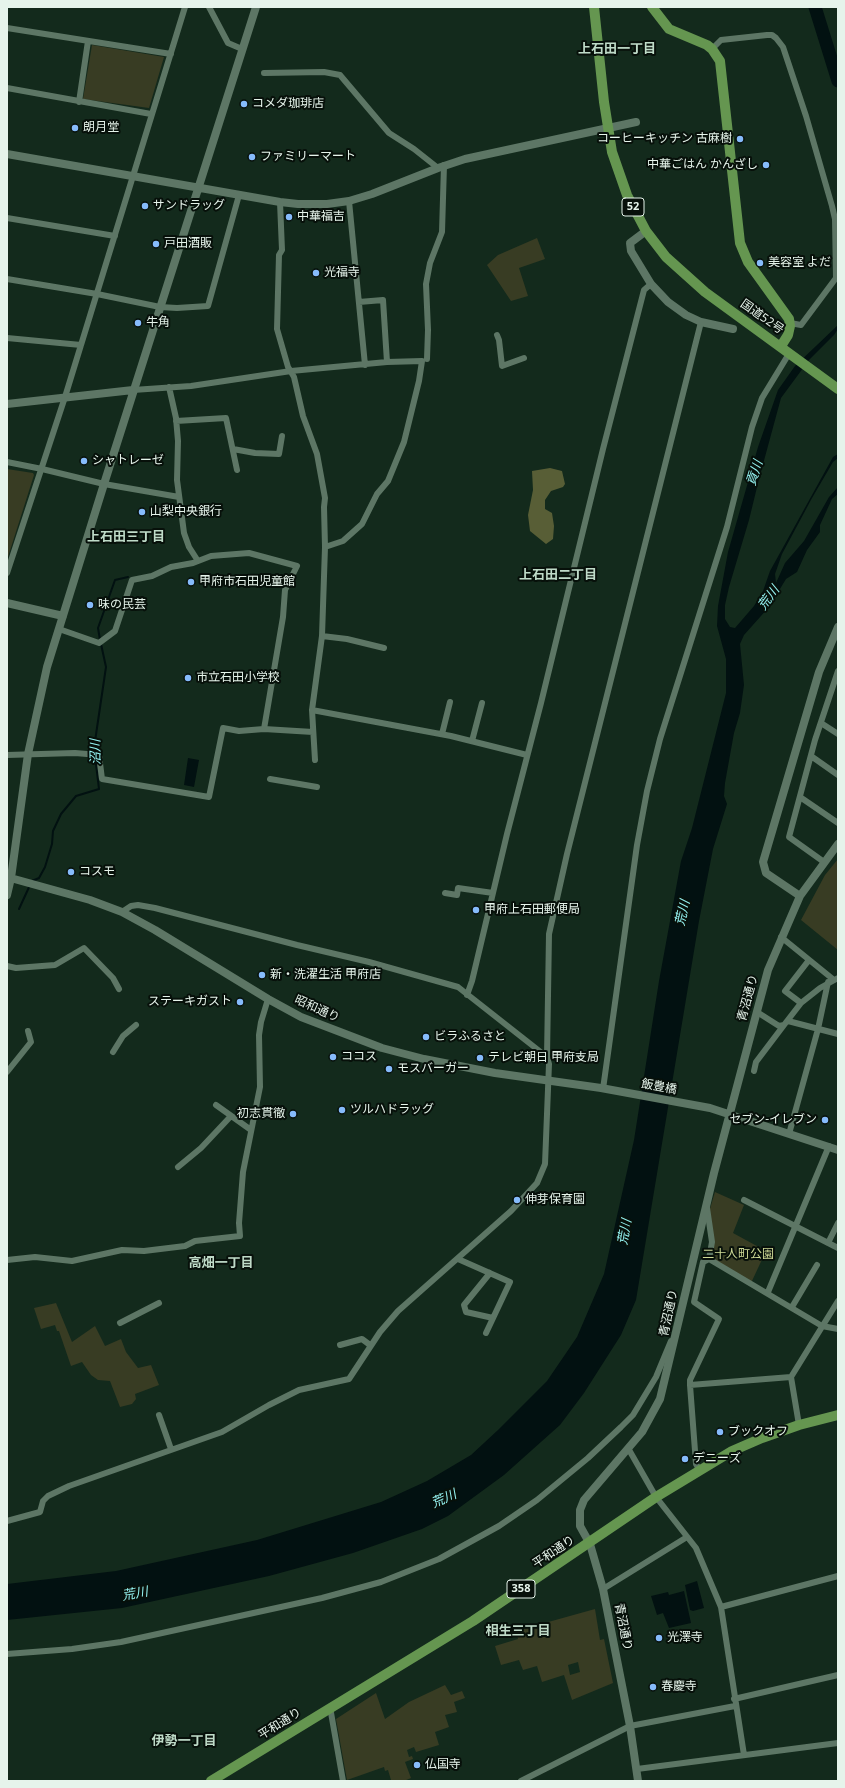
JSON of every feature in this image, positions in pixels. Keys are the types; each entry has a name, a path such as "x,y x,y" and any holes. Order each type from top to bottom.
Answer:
{"highway":[{"name":"国道52号","path":"594,7 608,129 618,174 646,232 666,257 690,280 781,346 788,335 790,323 787,315 748,262 740,243 722,68 720,61 712,49"},
{"path":"652,7 669,29 712,49"},
{"name":"52","path":"781,346 838,389"},
{"name":"平和通り","path":"212,1781 330,1707 473,1621 590,1544 656,1497 732,1451 756,1440 799,1425 838,1415"}],"street":[{"path":"7,573 82,345 132,176 185,7"},
{"path":"209,7 228,43 242,49"},
{"path":"7,896 28,754 47,667 197,188 256,7"},
{"path":"7,28 171,54"},
{"path":"712,49 721,40 767,35 772,35 776,38 783,47 806,116 831,200 835,220 836,278 834,283 822,296 801,325 790,323"},
{"path":"79,102 88,41"},
{"path":"264,73 324,72 340,75 389,133 441,167"},
{"path":"7,88 151,114"},
{"path":"7,154 280,202 313,204 349,201 372,194 441,167 526,145 636,122"},
{"path":"326,547 343,541 362,524 377,494 388,481 404,442 424,360 428,330 426,284 430,263 442,232 441,167"},
{"path":"7,279 97,294 160,307 177,308 208,306 239,195"},
{"path":"349,201 365,364"},
{"path":"280,202 282,250 279,255 277,329 282,348 294,377 304,416 317,454 322,474 325,498 324,508 326,547 322,636 312,710 315,760"},
{"path":"7,218 115,236"},
{"path":"646,232 630,243 631,251 651,284 668,302 701,322 733,329"},
{"path":"468,995 644,290 651,284"},
{"path":"359,302 383,300 387,362"},
{"path":"7,1521 40,1512 43,1501 48,1496 62,1489 222,1432 299,1390 349,1379 370,1345 398,1312 510,1211 537,1183 545,1164 549,1064 549,934 567,854 701,322"},
{"path":"497,334 502,366 524,358"},
{"path":"7,338 82,345"},
{"path":"603,1089 637,845 647,791 658,745 727,527 759,405 765,392 791,354"},
{"path":"7,404 236,380 291,371 424,360"},
{"path":"169,387 176,421 178,441 177,480 186,541 198,561"},
{"path":"176,421 226,418 237,470"},
{"path":"233,449 255,453 279,454 282,436"},
{"path":"7,462 104,484 179,497"},
{"path":"58,629 99,643 115,631 132,580 152,576 171,567 198,561 211,556 249,553 297,566 285,590 283,617 264,729"},
{"path":"7,603 62,616"},
{"path":"800,896 766,873 763,862 819,672 838,627"},
{"path":"322,636 347,639 384,648"},
{"path":"824,862 789,837 811,756 838,671"},
{"path":"442,734 450,702"},
{"path":"472,741 482,703"},
{"path":"312,710 442,734 527,755"},
{"path":"821,723 838,734"},
{"path":"7,755 75,753 99,755 102,779 208,797 222,728 239,730 264,729 313,732"},
{"path":"811,756 838,775"},
{"path":"270,778 317,787"},
{"path":"800,797 838,823"},
{"name":"青沼通り","path":"638,1781 630,1726 603,1589 590,1544 580,1526 580,1510 584,1500 642,1432 660,1399 672,1357 678,1324 706,1206 768,970 800,896 838,844"},
{"name":"昭和通り","path":"9,877 90,900 122,912 301,1017 388,1050 424,1059 495,1073 603,1089"},
{"path":"445,893 457,895 458,888 493,893"},
{"path":"122,912 131,906 138,904 440,982 458,988 510,1030 548,1057"},
{"path":"781,938 833,980"},
{"path":"7,966 16,968 55,965 84,948 113,978 119,990"},
{"path":"801,1003 785,990 809,960"},
{"path":"754,1071 756,1062 801,1003 833,980"},
{"path":"789,1134 833,980"},
{"path":"7,1260 35,1257 72,1261 122,1250 144,1251 185,1246 195,1241 240,1236 239,1218 243,1172 260,1087 259,1035 261,1022 268,999"},
{"path":"757,1012 779,1026 786,1023 838,1034"},
{"path":"113,1052 123,1036 136,1025"},
{"path":"7,1072 31,1042 28,1031"},
{"name":"飯豊橋","path":"603,1089 710,1108 729,1115"},
{"path":"216,1105 251,1130"},
{"path":"729,1115 838,1150"},
{"path":"178,1167 201,1148 231,1116"},
{"path":"768,1292 829,1146"},
{"path":"744,1200 838,1248"},
{"path":"706,1206 712,1242 709,1259"},
{"path":"828,1243 838,1223"},
{"path":"458,1259 510,1282 486,1333"},
{"path":"709,1259 768,1292 822,1326 838,1329"},
{"path":"700,1471 696,1464 690,1380 719,1320 694,1302 703,1262 709,1259"},
{"path":"792,1307 817,1265"},
{"path":"490,1273 464,1305 466,1312 493,1318"},
{"path":"799,1425 791,1377 838,1301"},
{"path":"120,1323 159,1303"},
{"path":"7,1654 72,1649 121,1642 322,1598 381,1582 439,1558 499,1526 537,1500 588,1458 621,1427 633,1415 656,1377 678,1324"},
{"path":"340,1345 362,1339 370,1345"},
{"path":"690,1385 791,1377"},
{"path":"159,1415 171,1449"},
{"path":"628,1448 656,1497 696,1548 721,1607 735,1706 744,1755"},
{"path":"603,1589 687,1537"},
{"path":"721,1607 838,1576"},
{"path":"734,1699 838,1675"},
{"path":"521,1781 630,1726 735,1706"},
{"path":"330,1707 343,1781"},
{"path":"637,1769 838,1743"}],"green space":[{"path":"92,45 164,57 149,108 83,99"},
{"path":"537,238 545,259 519,268 528,296 511,301 487,265 498,255"},
{"path":"550,468 562,471 565,484 563,487 551,491 545,500 545,509 552,513 554,526 553,539 546,544 530,531 528,515 533,490 532,471"},
{"path":"7,469 33,473 34,475 7,560"},
{"path":"838,859 838,950 801,920 825,875"},
{"name":"二十人町公園","path":"715,1192 744,1205 733,1233 766,1251 751,1283 709,1259 712,1242 709,1212"},
{"path":"56,1303 72,1342 95,1326 105,1346 121,1339 126,1352 138,1368 151,1365 159,1385 135,1394 136,1399 132,1404 120,1407 110,1381 98,1380 91,1375 82,1362 71,1366 59,1331 57,1331 55,1325 41,1329 34,1308"},
{"path":"595,1609 600,1640 604,1639 613,1683 572,1700 564,1675 542,1682 537,1666 523,1670 519,1660 501,1665 495,1646 518,1639 516,1631","holes":["578,1662 580,1672 570,1675 568,1665"]},
{"path":"445,1685 451,1695 462,1691 465,1698 454,1702 457,1712 445,1715 449,1727 435,1732 439,1745 416,1752 414,1747 407,1750 409,1757 412,1756 413,1759 405,1762 411,1778 404,1781 391,1780 388,1770 385,1771 384,1767 347,1780 336,1719 376,1693 385,1719 409,1702"}],"water":[{"name":"荒川","path":"838,325 838,329 834,335 809,360 781,398 749,520 729,587 725,605 725,619 730,627 735,628 754,606 763,591 770,571 833,457 838,454 838,458 833,462 812,498 782,554 775,574 776,583 785,563 804,541 829,497 838,487 838,494 832,499 820,525 820,532 807,550 797,572 786,579 769,607 744,635 740,644 744,685 740,713 734,733 725,783 724,796 727,804 713,849 699,921 636,1300 621,1335 584,1393 560,1425 504,1475 448,1516 422,1529 353,1553 269,1576 122,1608 7,1620 7,1584 116,1571 257,1540 381,1502 427,1481 471,1455 498,1430 547,1381 577,1337 604,1274 634,1140 659,981 681,861 692,828 726,693 726,659 717,626 718,606 728,552 758,447 778,390 795,366"},
{"path":"188,758 199,760 194,787 184,785"},
{"path":"697,1581 704,1608 693,1611 690,1610 685,1585"},
{"path":"684,1591 691,1623 669,1628 663,1613 657,1615 651,1596 668,1592 669,1595"}],"waterway":[{"name":"貢川","path":"815,7 838,81"},
{"name":"沼川","path":"100,640 98,628 115,580 128,577"},
{"name":"沼川","path":"32,881 39,878 45,867 52,844 53,831 61,814 76,796 99,789 94,748 106,667 101,644"},
{"name":"沼川","path":"19,909 30,885"}],"place":[{"name":"コメダ珈琲店","path":"244,104"},
{"name":"朗月堂","path":"75,128"},
{"name":"コーヒーキッチン 古麻樹","path":"740,139"},
{"name":"ファミリーマート","path":"252,157"},
{"name":"中華ごはん かんざし","path":"766,165"},
{"name":"サンドラッグ","path":"145,206"},
{"name":"中華福吉","path":"289,217"},
{"name":"戸田酒販","path":"156,244"},
{"name":"美容室 よだ","path":"760,263"},
{"name":"光福寺","path":"316,273"},
{"name":"牛角","path":"138,323"},
{"name":"シャトレーゼ","path":"84,461"},
{"name":"山梨中央銀行","path":"142,512"},
{"name":"甲府市石田児童館","path":"191,582"},
{"name":"味の民芸","path":"90,605"},
{"name":"市立石田小学校","path":"188,678"},
{"name":"コスモ","path":"71,872"},
{"name":"甲府上石田郵便局","path":"476,910"},
{"name":"新・洗濯生活 甲府店","path":"262,975"},
{"name":"ステーキガスト","path":"240,1002"},
{"name":"ビラふるさと","path":"426,1037"},
{"name":"ココス","path":"333,1057"},
{"name":"テレビ朝日 甲府支局","path":"480,1058"},
{"name":"モスバーガー","path":"389,1069"},
{"name":"ツルハドラッグ","path":"342,1110"},
{"name":"初志貫徹","path":"293,1114"},
{"name":"セブン-イレブン","path":"825,1120"},
{"name":"伸芽保育園","path":"517,1200"},
{"name":"ブックオフ","path":"720,1432"},
{"name":"デニーズ","path":"685,1459"},
{"name":"光澤寺","path":"659,1638"},
{"name":"春慶寺","path":"653,1687"},
{"name":"仏国寺","path":"417,1765"}],"district":[{"name":"上石田一丁目","path":"617,49"},
{"name":"上石田三丁目","path":"126,537"},
{"name":"上石田二丁目","path":"558,575"},
{"name":"高畑一丁目","path":"221,1263"},
{"name":"相生三丁目","path":"518,1631"},
{"name":"伊勢一丁目","path":"184,1741"}]}
